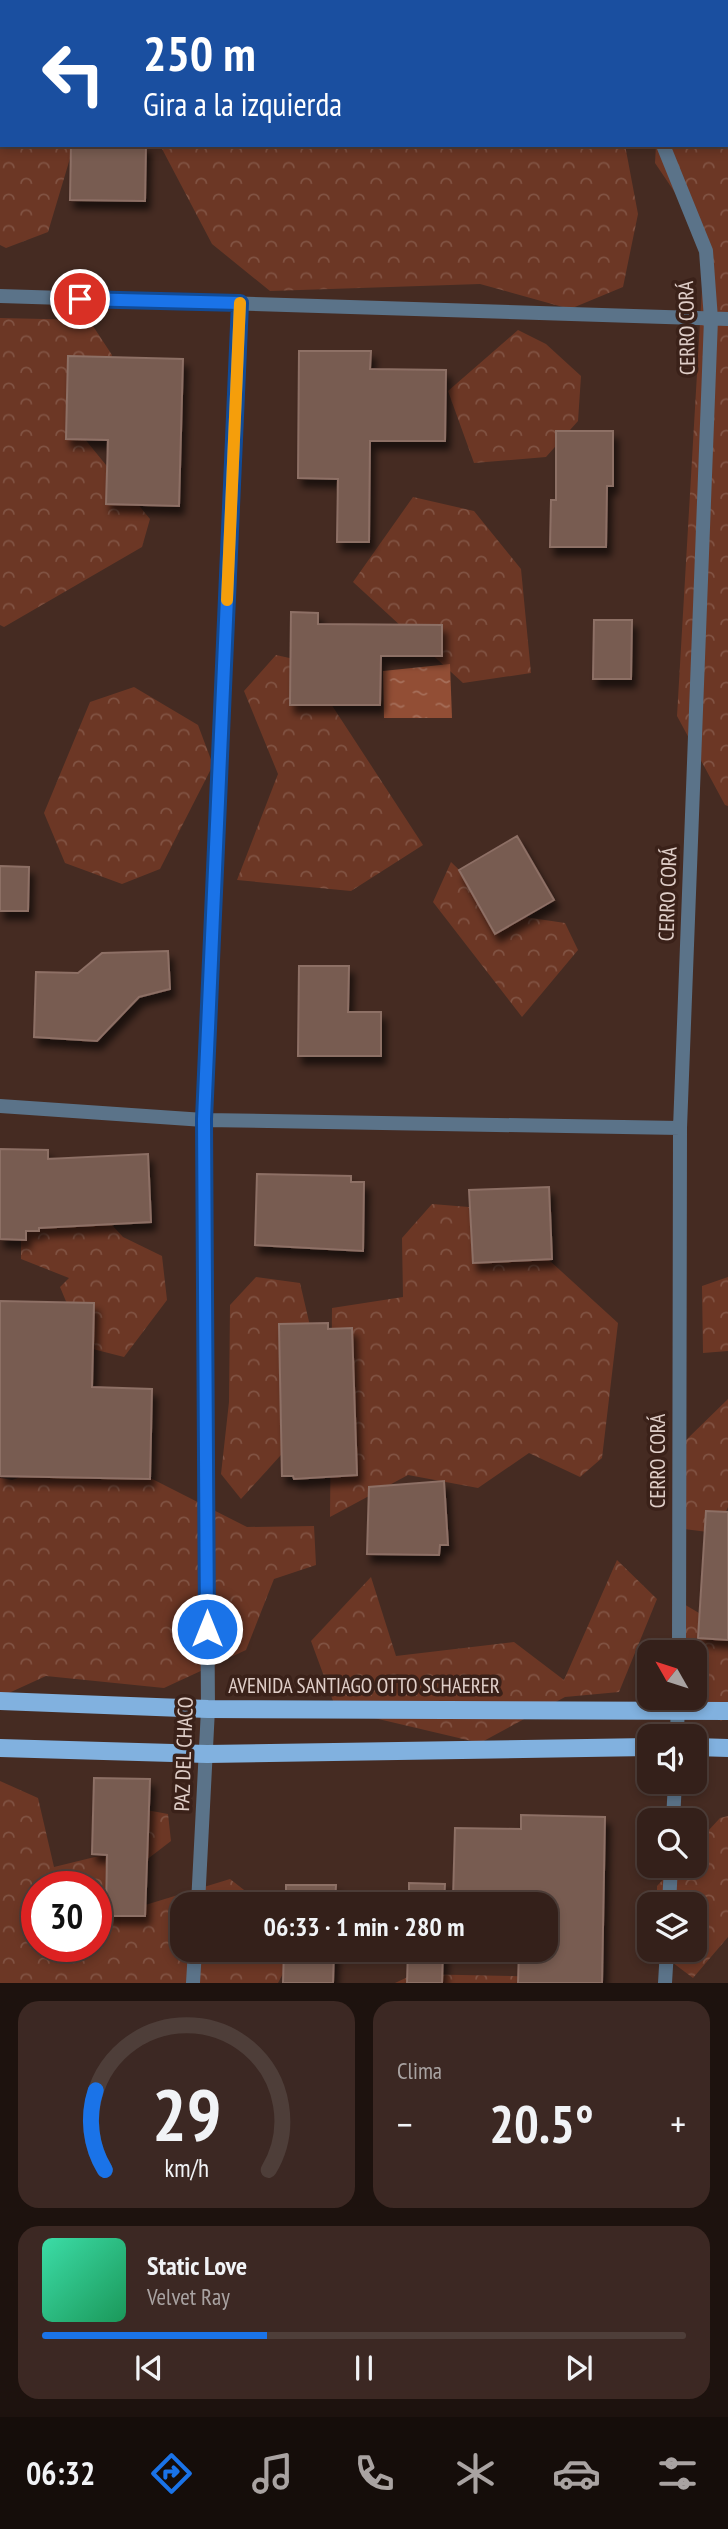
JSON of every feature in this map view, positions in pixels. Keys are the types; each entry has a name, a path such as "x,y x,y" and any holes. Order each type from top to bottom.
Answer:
{"main road":[{"name":"AVENIDA SANTIAGO OTTO SCHAERER","path":"0,1701 208,1709 637,1704"},
{"name":"AVENIDA SANTIAGO OTTO SCHAERER","path":"707,1708 728,1711"},
{"path":"0,1748 207,1754 637,1747"},
{"path":"707,1747 728,1748"}],"street":[{"name":"CERRO CORÁ","path":"664,147 706,251 711,320 680,1128 678,1640"},
{"path":"0,296 728,319"},
{"name":"PAZ DEL CHACO","path":"199,1892 208,1709 204,1119 240,303"},
{"path":"0,1106 204,1119 680,1128"},
{"path":"194,1983 195,1962"},
{"path":"666,1983 667,1962"}],"green space":[{"path":"0,147 73,147 48,232 6,248 0,245"},
{"path":"161,147 625,147 638,214 623,287 570,309 480,284 270,291 212,244"},
{"path":"656,147 728,147 728,806 725,805 677,716 705,237 655,163"},
{"path":"0,318 89,320 112,355 84,438 150,519 142,547 4,627 0,625"},
{"path":"518,330 546,344 581,376 578,421 546,457 474,463 448,391"},
{"path":"413,497 474,511 521,569 531,673 463,683 353,582"},
{"path":"276,655 303,661 423,845 351,891 237,880 278,774 244,691"},
{"path":"134,687 198,725 213,765 160,869 122,884 65,863 44,813 90,702"},
{"path":"451,862 505,914 565,923 578,950 522,1017 433,902"},
{"path":"67,1176 123,1237 162,1256 167,1300 124,1357 85,1347 60,1287 69,1278 21,1259 21,1218"},
{"path":"432,1204 493,1209 618,1323 602,1458 580,1477 529,1453 478,1488 408,1475 330,1517 332,1308 403,1297 402,1238"},
{"path":"256,1277 300,1283 328,1403 241,1499 221,1474 229,1402 230,1305"},
{"path":"728,1277 728,1351 703,1353 702,1286"},
{"path":"728,1399 728,1507 716,1533 676,1528 684,1442"},
{"path":"97,1451 247,1527 314,1526 316,1565 274,1579 246,1650 164,1688 46,1676 0,1697 0,1478 12,1480"},
{"path":"617,1560 657,1599 640,1640 637,1640 637,1648 619,1692 565,1697 480,1743 336,1709 311,1641 371,1577 396,1656 514,1642 564,1680"},
{"path":"677,1600 721,1626 728,1626 728,1716 721,1721 707,1708 707,1640 675,1640"},
{"path":"0,1781 38,1798 54,1867 107,1854 141,1809 168,1814 171,1841 112,1886 112,1871 21,1871 21,1962 112,1962 112,1892 116,1914 170,1897 170,1962 289,1962 278,1983 0,1983"},
{"path":"728,1816 728,1937 707,1962 707,1892 657,1892 657,1886 665,1878 707,1878 707,1832 720,1818"},
{"path":"230,1879 247,1892 188,1892"},
{"path":"672,1962 707,1962 693,1978"},
{"path":"414,1974 563,1977 565,1983 395,1983"}],"water":[{"path":"450,664 452,718 384,718 383,671"}],"building":[{"path":"71,147 146,147 145,201 70,200"},
{"path":"299,351 371,351 370,369 446,370 445,441 370,441 369,542 337,542 338,479 298,478"},
{"path":"68,356 183,359 179,506 106,504 108,440 66,439"},
{"path":"556,431 613,431 613,486 607,486 606,547 550,547 551,500 556,500"},
{"path":"291,612 318,613 318,624 442,625 442,656 381,656 380,705 290,705"},
{"path":"594,620 632,620 631,679 593,679"},
{"path":"517,836 554,900 495,934 459,870"},
{"path":"0,866 29,867 28,911 0,911"},
{"path":"168,951 170,989 139,997 97,1041 34,1037 36,972 78,973 102,953"},
{"path":"299,966 349,966 348,1012 381,1012 381,1056 298,1056"},
{"path":"0,1149 48,1150 48,1159 148,1154 151,1222 39,1228 39,1231 26,1231 26,1240 0,1239"},
{"path":"257,1174 351,1176 351,1182 364,1182 363,1251 255,1245"},
{"path":"549,1187 552,1259 473,1263 469,1190"},
{"path":"0,1301 94,1303 92,1387 152,1389 150,1479 0,1476"},
{"path":"328,1323 328,1329 352,1328 357,1475 294,1479 293,1476 282,1476 279,1324"},
{"path":"444,1481 448,1545 440,1545 439,1555 367,1554 369,1487"},
{"path":"706,1511 728,1512 728,1640 698,1638"},
{"path":"94,1778 150,1779 145,1916 112,1916 112,1871 107,1871 107,1855 92,1854"},
{"path":"521,1815 605,1817 602,1983 518,1983 519,1962 558,1962 558,1892 453,1892 455,1828 521,1829"},
{"path":"409,1883 445,1884 445,1892 409,1892"},
{"path":"286,1885 336,1885 336,1892 286,1892"},
{"path":"284,1962 334,1962 333,1983 283,1983"},
{"path":"408,1962 443,1962 442,1983 407,1983"}],"slow traffic":[{"path":"227,600 240,303"}],"route":[{"path":"80,299 240,303 204,1119 207,1629"}]}
